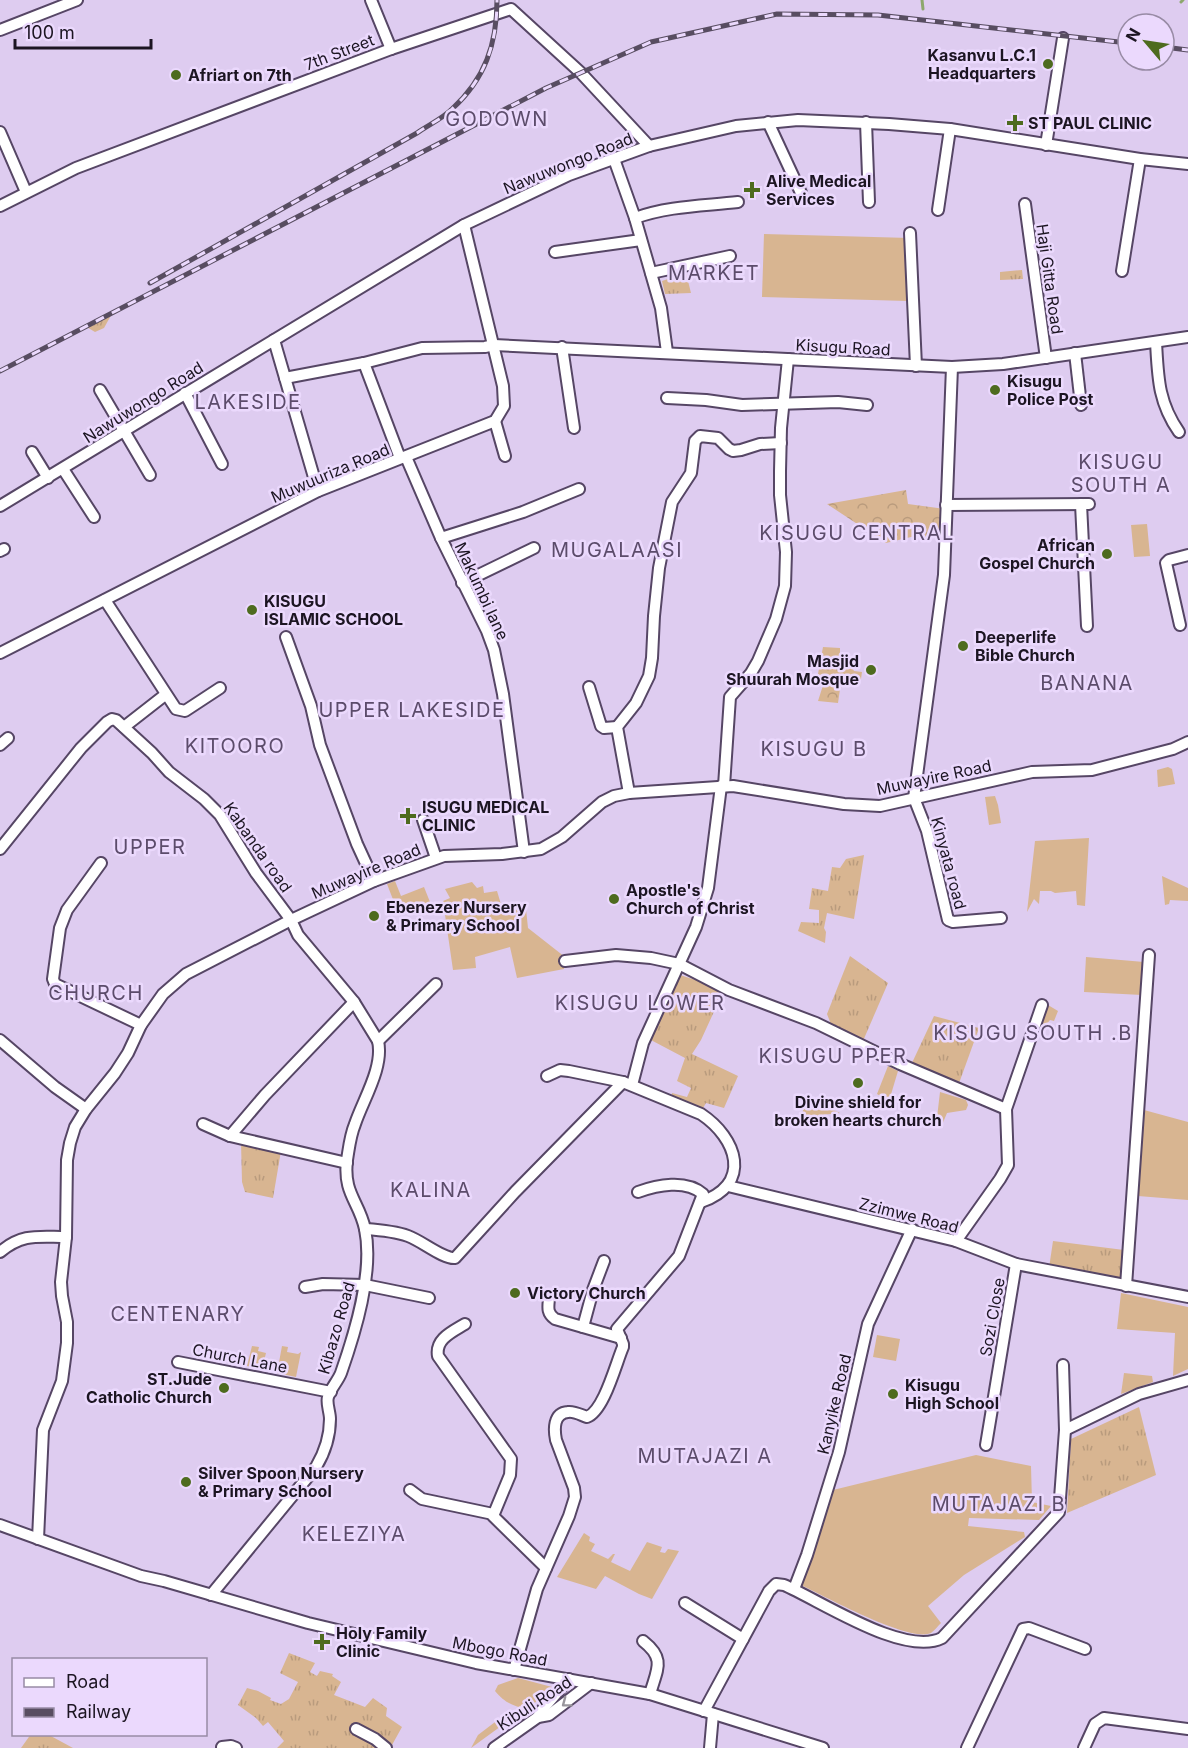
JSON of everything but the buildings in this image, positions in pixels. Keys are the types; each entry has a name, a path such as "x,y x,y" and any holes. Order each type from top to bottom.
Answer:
{"street":[{"path":"0,30 77,0"},
{"path":"371,0 391,49"},
{"name":"7th Street","path":"0,206 76,168 511,4 581,73 649,146"},
{"path":"1047,145 1063,38"},
{"name":"Nawuwongo Road","path":"0,506 464,225 569,175 649,146 735,126 768,122 798,120 866,122 950,129 1140,159 1188,164"},
{"path":"768,122 801,193"},
{"path":"866,122 869,202"},
{"path":"938,210 950,129"},
{"path":"0,132 26,192"},
{"path":"614,159 635,218 661,308 667,352"},
{"path":"1122,272 1140,159"},
{"path":"635,218 675,208 738,202"},
{"name":"Haji Gitta Road","path":"1025,204 1046,358"},
{"path":"464,225 503,386 504,406 495,421 505,456"},
{"path":"910,233 916,366"},
{"path":"555,252 641,240"},
{"path":"651,273 730,256"},
{"name":"Kisugu Road","path":"285,378 364,363 422,348 494,345 952,367 1003,364 1188,337"},
{"path":"274,340 318,491"},
{"path":"1156,342 1159,386 1168,416 1179,432"},
{"path":"562,348 574,428"},
{"path":"1075,353 1081,405"},
{"path":"365,1229 405,1234 428,1244 442,1256 455,1258 515,1192 627,1084 643,1043 696,927 708,888 723,786 730,697 758,661 776,619 785,586 786,552 780,495 781,443 788,359"},
{"name":"Makumbi lane","path":"364,363 403,458 487,631 494,650 503,694 524,852"},
{"path":"914,798 944,575 952,367"},
{"path":"100,390 150,475"},
{"path":"185,393 222,464"},
{"path":"667,398 742,405 838,402 867,405"},
{"name":"Muwuuriza Road","path":"0,653 318,491 495,421"},
{"path":"589,687 601,726 617,727 636,703 649,676 659,568 672,502 691,473 695,441 700,436 720,439 733,451 760,444 781,443"},
{"path":"32,452 48,478"},
{"path":"63,469 94,517"},
{"path":"441,538 523,512 579,489"},
{"path":"946,505 1085,504 1087,626"},
{"path":"462,583 534,548"},
{"path":"1180,625 1166,563 1170,559 1188,555"},
{"path":"105,600 176,709 180,711 220,688"},
{"path":"286,637 311,706 320,746 357,844 374,881"},
{"path":"0,849 81,748 107,722 112,719 124,727 165,695"},
{"name":"Kabanda road","path":"124,727 169,772 204,799 220,815 256,873 291,920"},
{"path":"617,727 629,793"},
{"name":"Muwayire Road","path":"38,1539 43,1430 62,1381 65,1360 67,1322 61,1282 66,1237 67,1160 70,1143 75,1127 128,1053 141,1025 163,994 186,974 291,920 374,881 436,858 459,854 488,855 524,852 549,846 602,802 614,796 723,786 844,804 880,806 1032,772 1092,770 1173,749 1188,742"},
{"name":"Kinyata road","path":"914,798 927,831 948,920 951,922 1001,918"},
{"path":"423,820 436,858"},
{"path":"101,863 67,910 60,928 53,979 55,984 141,1025"},
{"path":"291,920 303,941 354,1002 378,1041 436,984"},
{"path":"565,961 616,955 651,958 679,964 729,990 816,1023 900,1064 1006,1109"},
{"path":"1126,1287 1149,955"},
{"path":"230,1136 265,1095 354,1002"},
{"path":"956,1241 1008,1165 1006,1109 1042,1005"},
{"path":"0,1040 55,1088 86,1109"},
{"name":"Kibazo Road","path":"211,1595 316,1467 328,1441 330,1424 328,1398 340,1375 365,1285 365,1229 347,1185 347,1163 350,1137 376,1068 380,1048 378,1041"},
{"path":"547,1076 560,1070 627,1084 701,1114 716,1126 721,1131 735,1161 733,1176 728,1186 701,1202"},
{"path":"203,1124 230,1136 347,1163"},
{"path":"514,1670 537,1589 565,1526 575,1497 574,1488 556,1440 555,1423 559,1415 565,1412 569,1411 587,1417 594,1412 614,1375 623,1347 617,1329 619,1325 679,1256 703,1194 684,1187 663,1184 638,1192"},
{"name":"Zzimwe Road","path":"728,1186 912,1229 956,1241 1016,1264 1126,1287 1188,1297"},
{"name":"Kanyike Road","path":"794,1589 839,1452 868,1324 912,1229"},
{"path":"0,1252 17,1240 26,1237 66,1237"},
{"path":"583,1327 593,1290 604,1262"},
{"name":"Sozi Close","path":"986,1445 1016,1264"},
{"path":"305,1287 323,1284 365,1285 429,1298"},
{"path":"549,1299 548,1310 555,1319 621,1338"},
{"path":"465,1324 441,1340 437,1353 461,1391 511,1459 510,1475 493,1514"},
{"name":"Church Lane","path":"178,1362 331,1392"},
{"path":"710,1748 708,1712 743,1639 773,1586 778,1584 794,1589 830,1610 894,1636 931,1643 942,1638 1032,1539 1058,1514 1065,1430 1063,1365"},
{"path":"1065,1430 1139,1394 1188,1380"},
{"path":"410,1491 422,1499 493,1514 501,1526 546,1568"},
{"name":"Mbogo Road","path":"0,1525 141,1576 308,1623 476,1663 650,1694 823,1748"},
{"path":"685,1603 743,1639"},
{"path":"967,1748 1023,1629 1029,1628 1085,1649"},
{"path":"643,1641 654,1650 657,1656 657,1666 650,1694"},
{"path":"538,1718 542,1710 569,1679"},
{"name":"Kibuli Road","path":"494,1748 538,1718 549,1715 591,1683"},
{"path":"1084,1748 1095,1724 1104,1718 1188,1729"},
{"path":"356,1729 375,1738 386,1748"},
{"path":"222,1747 236,1748"}],"green space":[{"path":"764,234 910,238 908,301 762,297"},
{"path":"1022,270 1023,279 1000,280 1000,272"},
{"path":"686,273 691,293 665,294 662,281"},
{"path":"114,310 104,328 95,332 85,326"},
{"path":"906,490 908,504 945,509 940,538 911,537 886,543 827,504"},
{"path":"1147,524 1150,556 1134,557 1131,525"},
{"path":"823,647 840,648 840,662 851,665 854,671 862,672 861,679 852,687 846,682 840,689 838,703 818,701 825,679 818,674"},
{"path":"1168,767 1172,769 1175,784 1158,787 1157,770"},
{"path":"995,796 1001,823 989,825 985,797"},
{"path":"1089,838 1085,906 1077,905 1076,891 1055,893 1040,891 1039,904 1034,899 1027,912 1035,841"},
{"path":"864,855 854,919 827,913 824,928 825,943 798,931 801,922 819,923 819,910 809,909 812,888 828,891 832,867 840,868 846,859"},
{"path":"1162,876 1188,888 1188,901 1170,900 1169,904 1165,905"},
{"path":"395,881 401,896 424,887 430,902 399,915 387,884"},
{"path":"472,882 477,888 483,886 484,893 497,891 503,911 526,909 528,928 565,957 564,969 517,978 510,947 475,957 476,968 453,970 443,901 450,898 445,889"},
{"path":"850,956 888,983 863,1041 832,1027 827,1014"},
{"path":"1086,957 1144,962 1142,995 1084,992"},
{"path":"680,975 711,985 723,992 692,1054 738,1076 724,1108 706,1103 703,1108 671,1098 672,1093 687,1097 691,1088 677,1081 685,1058 649,1039"},
{"path":"1048,1005 1058,1011 1054,1021 1050,1020 1042,1030 1037,1032"},
{"path":"934,1016 979,1028 958,1086 911,1065"},
{"path":"888,1066 898,1071 889,1101 877,1094"},
{"path":"940,1092 966,1100 968,1105 966,1110 947,1113 942,1125 936,1126"},
{"path":"807,1098 840,1113 821,1115 819,1126 799,1123"},
{"path":"1144,1110 1188,1122 1188,1200 1138,1196"},
{"path":"241,1142 281,1151 273,1198 245,1192 242,1182"},
{"path":"1053,1241 1124,1250 1122,1279 1049,1268"},
{"path":"1121,1293 1188,1307 1188,1369 1173,1376 1175,1333 1117,1329"},
{"path":"877,1335 900,1339 896,1361 873,1357"},
{"path":"252,1346 259,1347 258,1351 266,1353 262,1369 247,1366"},
{"path":"282,1346 288,1347 287,1352 298,1354 301,1352 296,1377 277,1373"},
{"path":"1124,1373 1152,1376 1153,1382 1121,1394"},
{"path":"1139,1407 1156,1475 1067,1513 1071,1439"},
{"path":"976,1455 1031,1466 1032,1502 1051,1506 1039,1520 969,1518 968,1526 1024,1532 1025,1537 964,1575 928,1606 941,1623 931,1633 920,1634 887,1625 801,1585 833,1490"},
{"path":"584,1533 590,1537 589,1541 595,1544 591,1551 608,1559 615,1554 611,1562 630,1571 647,1542 662,1547 660,1552 665,1553 668,1549 679,1551 652,1599 605,1576 596,1589 557,1577"},
{"path":"289,1653 315,1663 310,1672 317,1676 320,1671 333,1674 332,1676 341,1682 334,1695 365,1707 373,1698 387,1708 386,1716 402,1727 392,1745 388,1743 386,1748 277,1748 284,1741 268,1722 263,1726 238,1705 247,1688 258,1691 271,1698 270,1700 281,1704 289,1699 298,1682 280,1673"},
{"path":"518,1678 552,1687 527,1710 509,1703 495,1691 498,1685"},
{"path":"499,1719 508,1721 471,1748 478,1735"},
{"path":"30,1736 51,1736 73,1748 21,1748"}],"waterway":[{"path":"922,0 923,9"}],"railway":[{"path":"150,283 417,133 448,113 473,86 487,60 495,31 497,0"},
{"path":"0,371 546,88 651,42 777,14 878,15 1116,42"},
{"path":"1176,48 1188,50"}],"place":[{"name":"Kasanvu L.C.1 Headquarters","path":"1048,64"},
{"name":"Afriart on 7th","path":"176,75"},
{"name":"ST PAUL CLINIC","path":"1015,123"},
{"name":"Alive Medical Services","path":"752,190"},
{"name":"Kisugu Police Post","path":"995,390"},
{"name":"African Gospel Church","path":"1107,554"},
{"name":"KISUGU ISLAMIC SCHOOL","path":"252,610"},
{"name":"Deeperlife Bible Church","path":"963,646"},
{"name":"Masjid Shuurah Mosque","path":"871,670"},
{"name":"ISUGU MEDICAL CLINIC","path":"408,816"},
{"name":"Apostle's Church of Christ","path":"614,899"},
{"name":"Ebenezer Nursery & Primary School","path":"374,916"},
{"name":"Divine shield for broken hearts church","path":"858,1083"},
{"name":"Victory Church","path":"515,1293"},
{"name":"ST.Jude Catholic Church","path":"224,1388"},
{"name":"Kisugu High School","path":"893,1394"},
{"name":"Silver Spoon Nursery & Primary School","path":"186,1482"},
{"name":"Holy Family Clinic","path":"322,1642"}],"district":[{"name":"GODOWN","path":"497,119"},
{"name":"MARKET","path":"714,273"},
{"name":"LAKESIDE","path":"248,402"},
{"name":"KISUGU SOUTH A","path":"1121,474"},
{"name":"KISUGU CENTRAL","path":"857,533"},
{"name":"MUGALAASI","path":"617,550"},
{"name":"BANANA","path":"1087,683"},
{"name":"UPPER LAKESIDE","path":"412,710"},
{"name":"KITOORO","path":"235,746"},
{"name":"KISUGU B","path":"814,749"},
{"name":"UPPER","path":"150,847"},
{"name":"CHURCH","path":"96,993"},
{"name":"KISUGU LOWER","path":"640,1003"},
{"name":"KISUGU SOUTH .B","path":"1033,1033"},
{"name":"KISUGU PPER","path":"833,1056"},
{"name":"KALINA","path":"431,1190"},
{"name":"CENTENARY","path":"178,1314"},
{"name":"MUTAJAZI A","path":"705,1456"},
{"name":"MUTAJAZI B","path":"999,1504"},
{"name":"KELEZIYA","path":"354,1534"}]}
